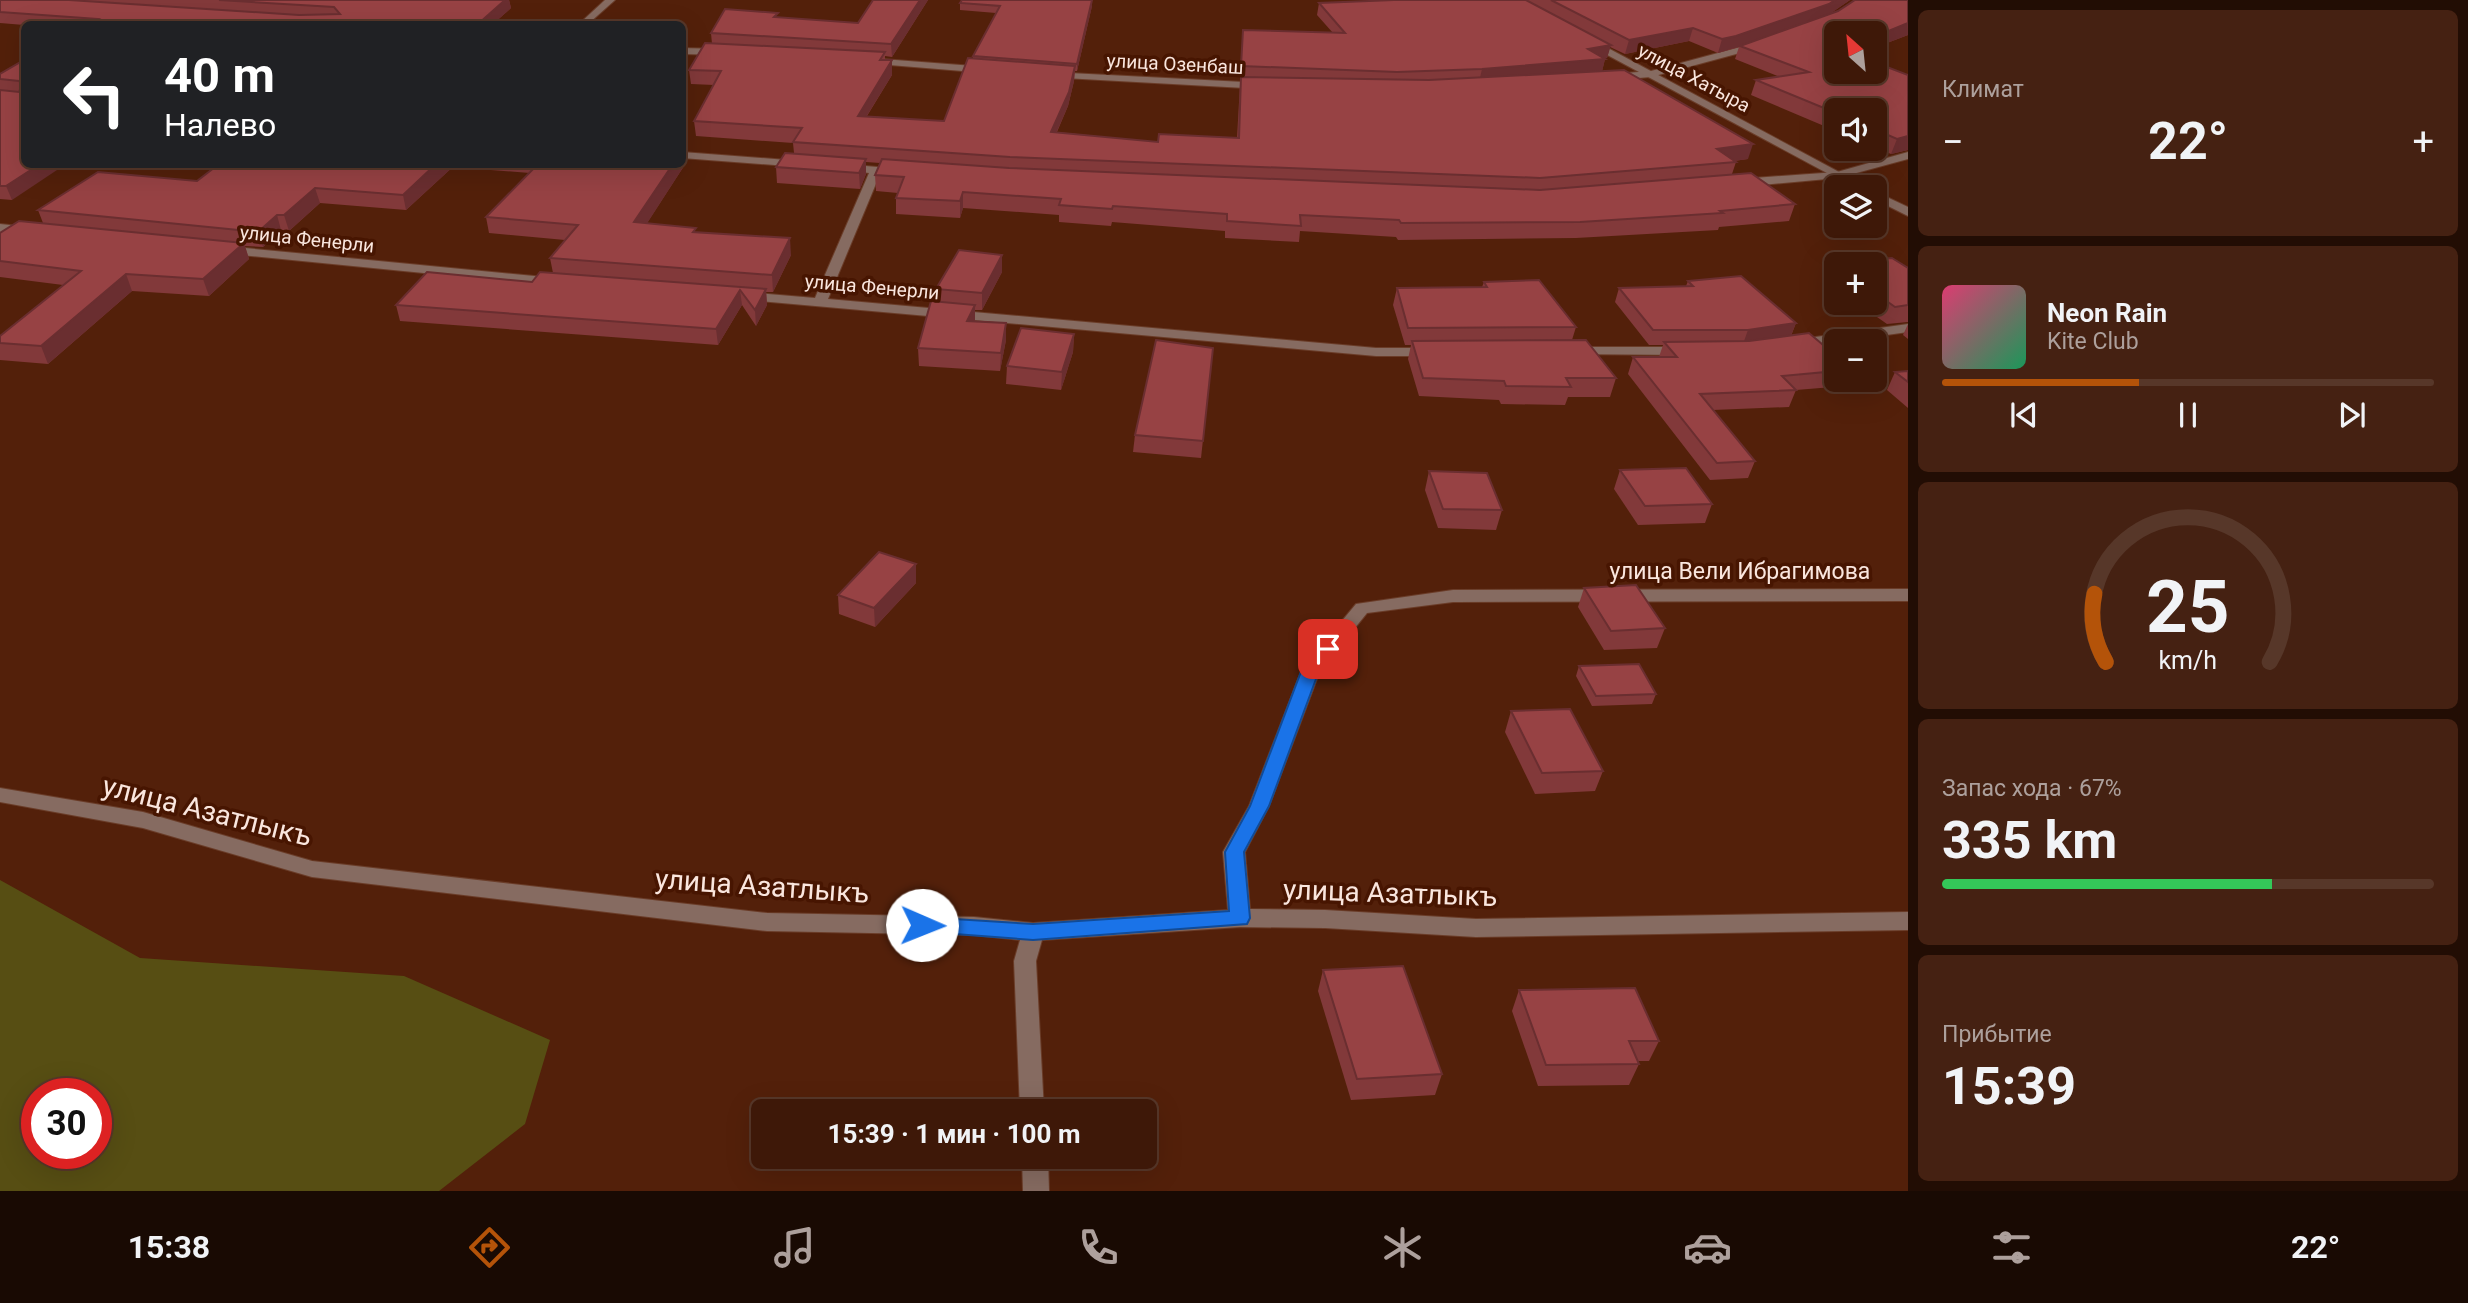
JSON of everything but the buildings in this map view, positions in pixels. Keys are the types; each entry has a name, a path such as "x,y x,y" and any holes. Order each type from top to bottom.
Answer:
{"street":[{"path":"586,21 610,0"},
{"name":"улица Хатыра","path":"1581,37 1838,175"},
{"path":"1598,78 1651,74 1735,54 1769,42"},
{"path":"686,51 731,52"},
{"path":"852,60 1003,72"},
{"name":"улица Озенбаш","path":"1043,74 1273,87"},
{"path":"686,155 807,164"},
{"path":"1838,175 1908,155"},
{"path":"835,167 916,172"},
{"path":"820,302 876,170"},
{"path":"1728,184 1824,176"},
{"path":"1887,201 1908,212"},
{"path":"0,228 42,232"},
{"name":"улица Фенерли","path":"208,249 569,283"},
{"name":"улица Фенерли","path":"723,294 1376,352 1444,352"},
{"path":"1784,345 1908,328"},
{"path":"1553,351 1702,351"},
{"name":"улица Вели Ибрагимова","path":"1240,918 1234,852 1259,806 1311,669 1362,608 1453,596 1908,595"},
{"name":"улица Азатлыкъ","path":"0,795 143,820 312,869 767,922 974,926 1033,932 1240,918 1325,919 1476,928 1908,921"},
{"path":"1031,1099 1025,961 1033,932"},
{"path":"1035,1169 1036,1191"}],"shaded area":[{"path":"0,880 140,958 404,976 550,1040 525,1124 439,1191 0,1191"}],"route":[{"path":"922,925 974,926 1033,932 1240,918 1234,852 1259,806 1311,669 1328,649"}]}
